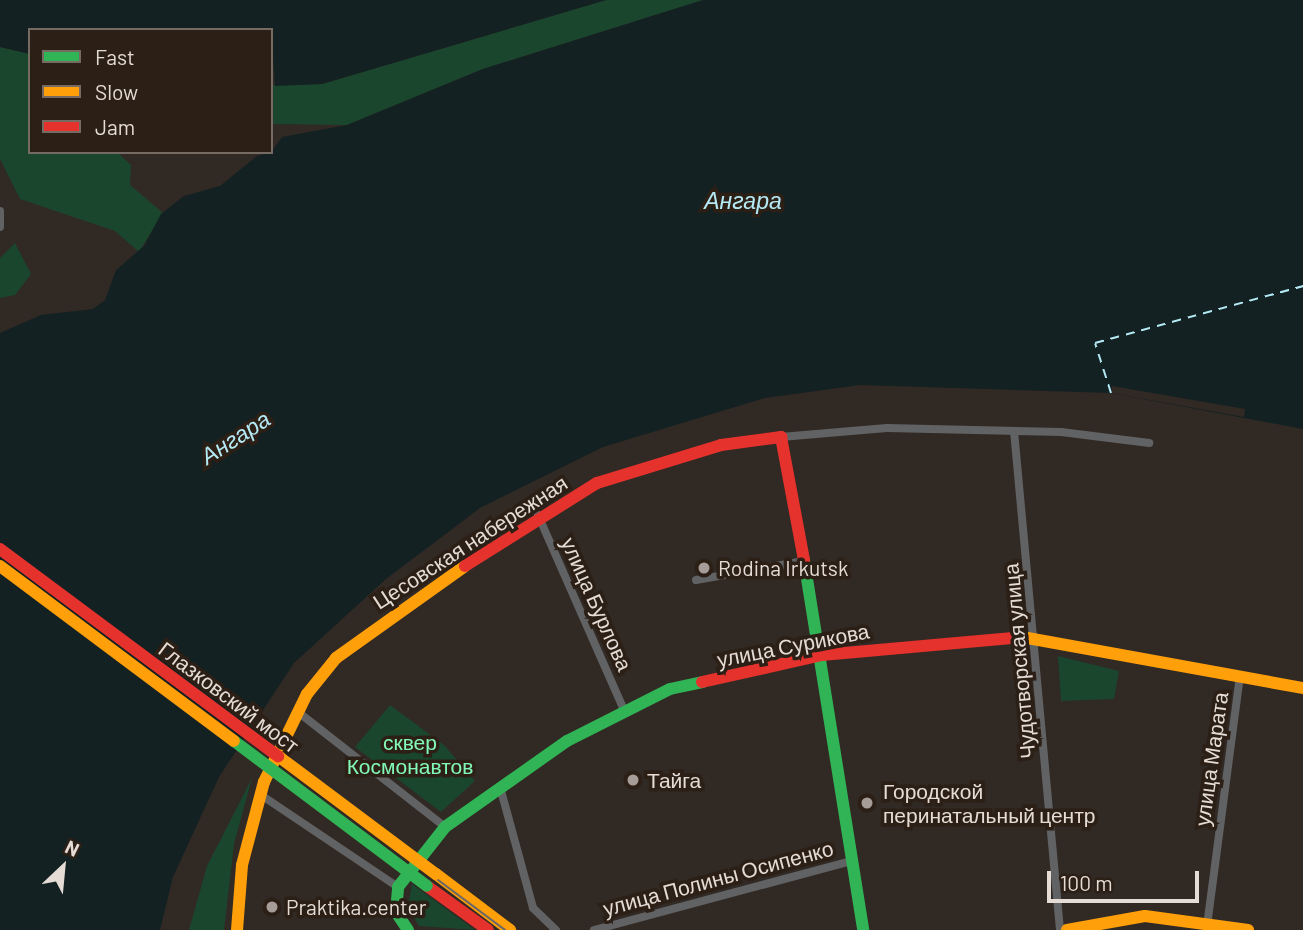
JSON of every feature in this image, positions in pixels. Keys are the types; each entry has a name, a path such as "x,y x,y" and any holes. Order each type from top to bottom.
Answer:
{"main road":[{"name":"Цесовская набережная","path":"237,930 242,865 264,782 298,712 336,658 538,515 597,483 670,459 780,437"},
{"path":"780,437 822,655 863,930"},
{"name":"Глазковский мост","path":"0,549 510,930"},
{"name":"Глазковский мост","path":"0,566 488,930"},
{"name":"улица Сурикова","path":"398,887 446,827 499,784 623,708 670,689 822,655 1036,636 1303,688"},
{"path":"398,887 396,912 406,928"},
{"path":"1067,930 1144,916 1248,930"}],"street":[{"path":"0,211 0,227"},
{"name":"Цесовская набережная","path":"780,437 887,428 1014,432 1149,443"},
{"name":"Чудотворская улица","path":"1014,432 1036,636 1060,930"},
{"name":"улица Бурлова","path":"538,515 623,708"},
{"path":"696,580 804,561"},
{"name":"улица Марата","path":"1207,926 1240,676"},
{"path":"298,712 446,827"},
{"path":"499,784 533,908 556,930"},
{"path":"261,795 398,887"},
{"name":"улица Полины Осипенко","path":"594,930 852,861"}],"green space":[{"path":"606,0 703,0 483,69 347,125 273,124 273,85 322,84"},
{"path":"0,47 28,54 28,154 119,154 131,165 130,185 163,213 139,252 115,231 20,199 0,159"},
{"path":"15,243 31,274 15,295 0,298 0,258"},
{"path":"1058,656 1119,671 1114,699 1061,701"},
{"name":"сквер Космонавтов","path":"390,705 444,745 475,781 441,812 355,747"},
{"path":"252,778 234,844 224,930 189,930 207,866"},
{"path":"412,884 475,930 419,926 408,907"}],"water":[{"path":"0,0 606,0 322,84 275,86 273,28 28,28 28,54 0,47"},
{"name":"Ангара","path":"703,0 1303,0 1303,429 1111,393 860,385 765,398 603,447 480,508 386,579 294,663 219,777 173,877 160,930 0,930 0,333 41,315 93,309 105,300 116,270 144,246 161,214 184,196 220,186 257,156 273,154 273,149 282,137 347,125 483,69"}],"pier":[{"path":"1112,386 1245,409 1244,417 1111,393"}],"ferry route":[{"path":"1111,393 1095,343 1303,286"}],"tram line":[{"path":"0,553 505,930"}],"traffic: fast":[{"path":"804,560 863,930"},
{"path":"408,930 396,912 398,887 445,827 567,741 670,689 702,682"},
{"path":"234,741 427,886"}],"traffic: slow":[{"path":"0,566 234,741"},
{"path":"237,930 242,865 264,782 307,694 336,658 465,566"},
{"path":"1022,637 1303,688"},
{"path":"278,756 436,874"},
{"path":"436,874 510,930"},
{"path":"1067,930 1145,916 1248,930"}],"traffic: jam":[{"path":"465,566 597,483 721,445 781,437 804,560"},
{"path":"0,549 278,756"},
{"path":"702,682 822,655 1022,637"},
{"path":"427,886 488,930"}],"place":[{"name":"Rodina Irkutsk","path":"704,568"},
{"name":"Тайга","path":"633,780"},
{"name":"Городской перинатальный центр","path":"867,803"},
{"name":"Praktika.center","path":"272,907"}]}
